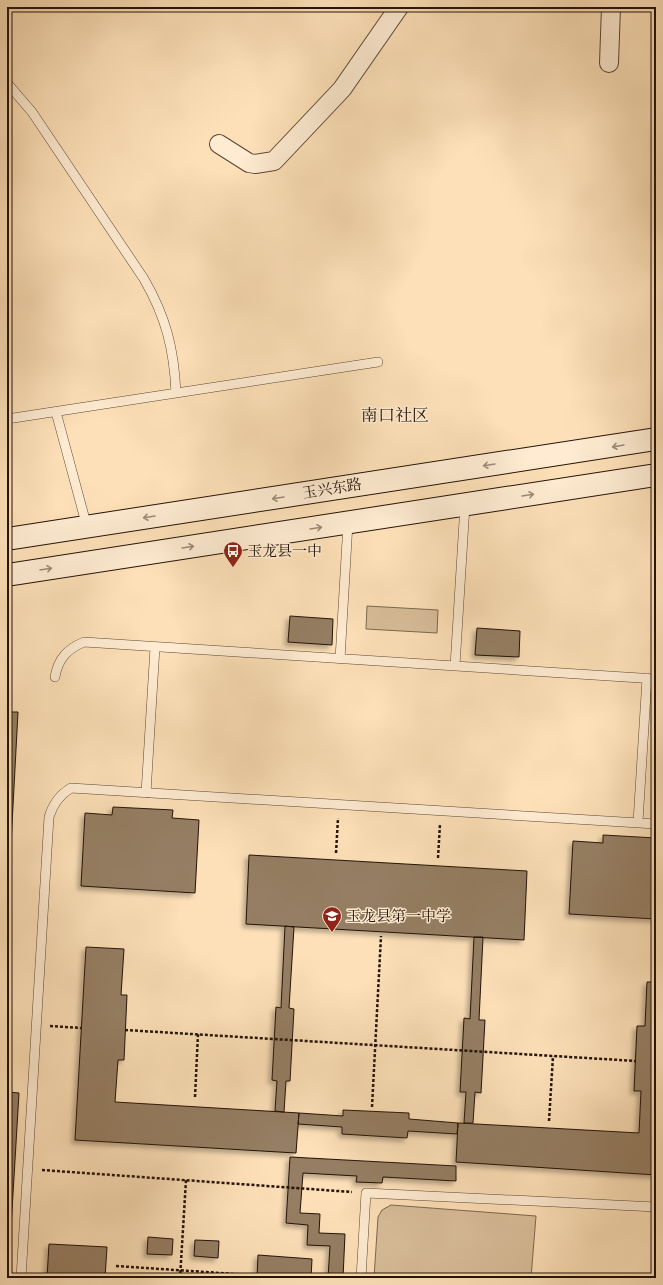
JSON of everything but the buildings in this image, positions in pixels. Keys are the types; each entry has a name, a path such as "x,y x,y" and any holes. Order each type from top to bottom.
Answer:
{"main road":[{"name":"玉兴东路","path":"7,539 656,439"},
{"path":"7,575 656,475"}],"street":[{"path":"219,144 249,163 256,164 274,161 342,89 399,7"},
{"path":"609,62 611,7"}],"lane":[{"path":"7,82 32,112 144,279 156,300 172,345 176,393"},
{"path":"7,419 378,362"},
{"path":"56,412 86,527"},
{"path":"455,666 465,505"},
{"path":"340,658 348,523"},
{"path":"55,677 58,664 66,652 84,642 651,679 638,822"},
{"path":"146,792 155,647"},
{"path":"21,1278 49,817 58,798 71,788 656,824"},
{"path":"361,1278 366,1193 656,1207"}],"path":[{"path":"336,853 339,804"},
{"path":"372,1107 381,936"},
{"path":"36,1025 81,1028"},
{"path":"125,1030 636,1061"},
{"path":"195,1097 198,1034"},
{"path":"549,1121 553,1056"},
{"path":"27,1169 366,1193"},
{"path":"180,1278 186,1180"},
{"path":"116,1266 250,1275"}],"shaded area":[{"path":"367,606 438,610 437,633 366,629"},
{"path":"391,1205 536,1216 531,1278 374,1278 378,1217 382,1210"}],"place":[{"name":"玉龙县一中","path":"233,568"},
{"name":"玉龙县第一中学","path":"332,933"}],"district":[{"name":"南口社区","path":"395,416"}]}
